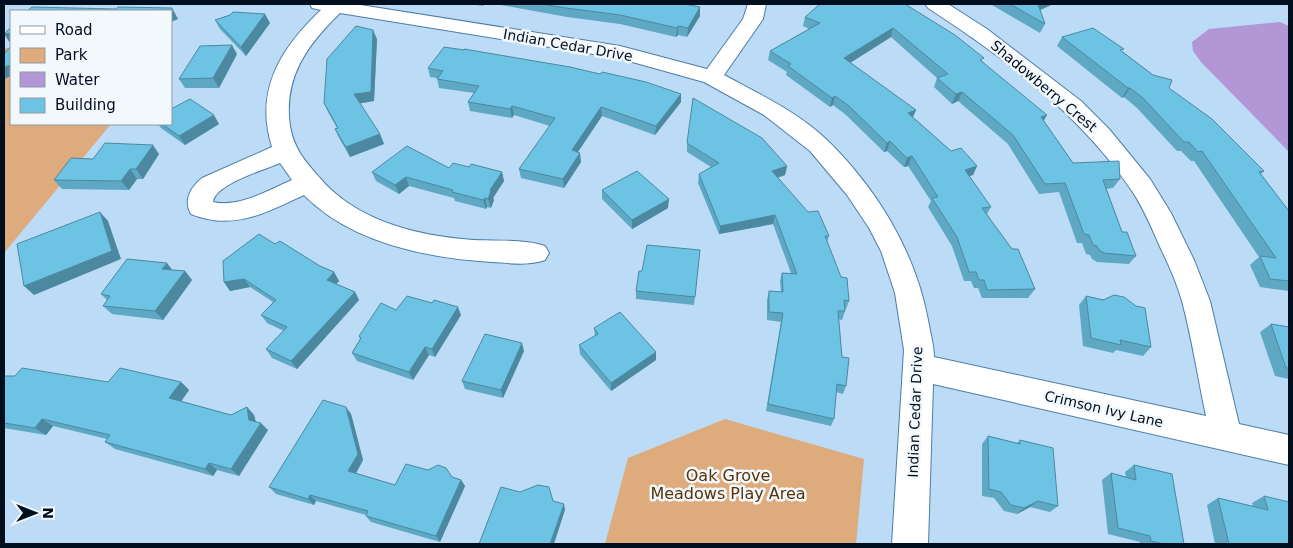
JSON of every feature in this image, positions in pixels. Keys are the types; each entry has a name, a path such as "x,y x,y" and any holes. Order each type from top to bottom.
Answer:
{"street":[{"path":"712,77 753,19 757,4"},
{"name":"Shadowberry Crest","path":"935,4 980,33 1073,106 1101,134 1141,185 1158,214 1180,260 1196,301 1226,436"},
{"path":"331,5 303,41 286,69 280,88 278,112 286,151 314,190 345,214 385,232 431,245 482,253 536,253"},
{"name":"Indian Cedar Drive","path":"331,5 620,52 712,77 772,110 818,145 856,189 879,223 894,251 909,293 919,350 910,544"},
{"path":"286,151 214,181 204,189 199,198 200,207 207,212 220,214 234,212 249,208 309,182"},
{"name":"Crimson Ivy Lane","path":"918,367 1289,450"}],"green space":[{"path":"4,48 10,48 10,125 110,125 4,253"},
{"name":"Oak Grove Meadows Play Area","path":"725,419 864,459 856,544 605,544 628,458"}],"water":[{"path":"1280,22 1289,26 1289,152 1201,62 1193,51 1192,42 1209,29"}],"building":[{"path":"542,4 685,4 700,7 688,28 678,26 677,28 620,15"},
{"path":"820,4 905,4 955,35 984,58 980,60 1047,115 1041,117 1073,163 1119,161 1120,179 1103,180 1122,232 1127,232 1136,256 1104,253 1097,246 1093,245 1089,235 1084,234 1065,183 1045,184 1013,135 962,92 956,94 937,78 948,74 893,28 844,58 916,110 908,113 951,151 961,148 977,166 965,170 991,207 982,208 1012,249 1018,249 1035,289 987,290 984,280 979,280 976,272 969,272 957,237 932,198 938,197 912,156 907,158 890,141 887,143 849,106 835,96 832,98 788,66 791,64 770,51 820,23 805,17"},
{"path":"1010,4 1038,4 1045,24"},
{"path":"32,7 116,9 118,7 172,8 173,10 172,10 28,10"},
{"path":"233,12 265,14 241,47 215,20 230,15"},
{"path":"356,26 373,30 371,92 354,94 380,134 346,147 335,129 338,128 324,103 327,59"},
{"path":"1093,28 1124,49 1120,50 1153,75 1172,80 1169,88 1212,119 1264,171 1259,172 1289,211 1289,281 1270,279 1260,256 1276,258 1202,151 1198,152 1189,142 1184,142 1143,98 1062,37"},
{"path":"232,45 213,78 179,79 200,46"},
{"path":"10,47 10,65 4,67 4,54"},
{"path":"444,47 570,67 600,74 602,72 646,82 681,94 656,126 601,107 572,150 580,153 563,179 519,169 555,118 512,106 510,109 468,102 479,86 437,79 443,71 428,68"},
{"path":"693,98 762,138 787,166 772,171 808,212 818,211 829,236 825,236 841,277 847,278 849,301 844,300 845,311 838,311 842,357 849,358 846,386 837,384 834,419 768,404 783,313 769,312 769,291 783,292 782,273 797,274 775,215 720,226 699,174 719,163 687,143"},
{"path":"190,99 214,115 179,136 163,125 172,125 172,108"},
{"path":"105,143 153,145 136,169 130,169 121,181 54,180 71,158 93,159"},
{"path":"407,146 449,168 453,163 469,167 471,164 502,172 490,190 488,199 485,198 483,200 406,177 395,185 372,172"},
{"path":"637,171 669,199 632,220 602,190"},
{"path":"100,212 112,251 24,286 17,244"},
{"path":"259,234 275,244 280,241 320,266 334,272 327,280 355,292 291,361 266,349 287,327 261,315 276,300 244,279 224,282 223,261"},
{"path":"647,245 700,250 695,297 636,291 639,271 642,271"},
{"path":"127,259 167,263 162,269 185,271 155,311 103,306 110,296 101,294"},
{"path":"1114,295 1124,297 1136,306 1145,308 1151,347 1120,340 1121,345 1091,338 1086,296 1103,300"},
{"path":"407,296 432,303 434,300 458,307 432,349 425,347 409,372 352,353 361,338 359,336 381,303 396,310"},
{"path":"620,312 656,352 611,383 579,345 598,334 594,328"},
{"path":"1271,324 1289,327 1289,368 1286,368"},
{"path":"485,334 522,343 501,390 462,381"},
{"path":"22,368 108,382 120,368 181,382 169,398 231,415 247,407 249,420 261,423 231,469 209,463 205,469 105,442 110,435 42,419 35,428 4,423 4,376 15,376"},
{"path":"323,400 346,407 358,454 348,471 395,485 406,464 428,470 438,465 446,468 452,477 461,480 436,536 366,516 368,511 310,495 308,499 269,487"},
{"path":"988,436 1020,444 1020,440 1053,448 1058,506 1038,501 1024,508 1011,505 1001,492 989,489"},
{"path":"1134,465 1172,474 1184,544 1164,544 1151,541 1150,536 1118,528 1111,473 1136,480"},
{"path":"538,485 549,487 553,501 564,504 550,544 479,544 501,487 520,492"},
{"path":"1264,496 1289,502 1289,544 1229,544 1218,498 1268,510"}]}
